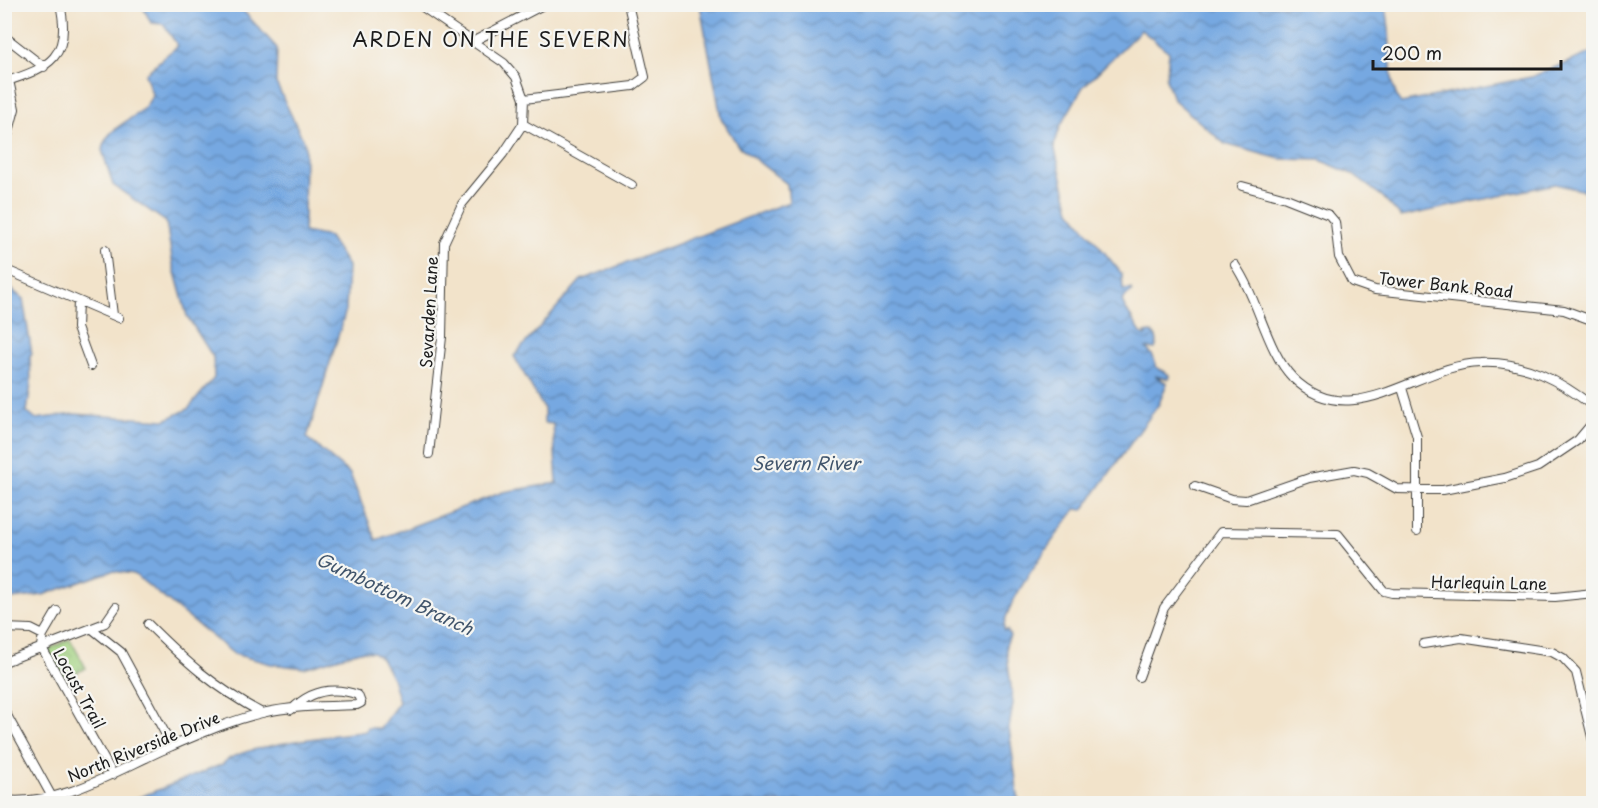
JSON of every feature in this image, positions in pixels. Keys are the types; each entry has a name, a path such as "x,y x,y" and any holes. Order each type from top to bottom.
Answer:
{"street":[{"path":"4,150 15,109 7,81 44,67 55,58 63,42 65,29 60,4"},
{"path":"418,4 474,41 510,69 524,99 523,124 632,185"},
{"path":"523,15 526,4"},
{"path":"474,41 545,4"},
{"path":"524,99 633,86 640,82 645,77 643,61 628,4"},
{"path":"4,36 44,67"},
{"name":"Sevarden Lane","path":"429,454 442,337 444,243 462,204 503,154 523,124"},
{"name":"Tower Bank Road","path":"1242,186 1286,198 1329,215 1335,222 1339,257 1352,282 1375,290 1564,310 1593,321"},
{"path":"4,268 116,317 105,250"},
{"path":"1235,265 1248,283 1280,362 1293,378 1307,389 1339,401 1374,397 1457,366 1499,363 1540,373 1557,381 1593,406"},
{"path":"78,301 77,328 91,366"},
{"path":"1402,388 1417,437 1417,531"},
{"path":"1195,486 1232,499 1246,500 1309,478 1354,470 1368,473 1398,489 1418,491 1467,486 1538,467 1578,440 1593,421"},
{"name":"Harlequin Lane","path":"1139,677 1164,608 1221,531 1338,534 1384,591 1552,597 1593,593"},
{"path":"4,662 105,623 116,607"},
{"path":"41,646 43,635 57,611"},
{"path":"148,624 192,668 225,693 262,713"},
{"path":"4,627 32,629 43,635"},
{"path":"91,628 121,651 172,746"},
{"path":"1424,644 1461,638 1552,652 1563,658 1576,672 1590,719 1593,745"},
{"name":"Locust Trail","path":"41,646 113,775"},
{"name":"North Riverside Drive","path":"4,800 25,802 52,797 113,775 172,746 262,713 361,703 358,694 344,690 329,690 302,700 291,710"},
{"path":"4,710 52,797"}],"green space":[{"path":"70,639 86,668 64,679 47,650"}],"water":[{"name":"Severn River","path":"142,5 238,5 277,48 276,83 305,144 304,232 329,237 348,266 346,310 307,438 350,474 376,540 503,492 557,483 553,424 544,423 544,409 514,356 581,280 789,202 787,184 738,146 721,118 700,5 1385,5 1388,16 1393,84 1401,103 1531,77 1593,52 1593,193 1555,184 1401,217 1383,197 1352,174 1320,160 1280,159 1225,144 1173,99 1166,79 1169,52 1141,30 1083,87 1060,127 1054,146 1070,210 1122,274 1123,290 1131,289 1132,292 1122,300 1125,308 1141,333 1145,336 1147,335 1145,333 1150,332 1156,337 1155,349 1146,348 1153,356 1156,367 1169,375 1169,379 1155,376 1167,383 1159,404 1083,510 1076,509 1045,551 1011,605 1005,620 1004,631 1007,630 1010,636 1006,645 1013,704 1009,728 1019,803 125,803 223,764 246,752 289,742 366,731 367,728 380,728 399,702 392,678 381,658 373,652 360,651 304,668 271,664 234,654 134,574 112,571 43,595 5,600 5,284 23,299 32,354 30,355 31,384 27,412 35,419 74,414 165,420 188,409 214,378 213,357 187,316 173,265 166,222 113,185 102,150 111,133 148,103 152,94 145,74 178,46 163,24 151,23"}],"district":[{"name":"ARDEN ON THE SEVERN","path":"491,39"}],"water label":[{"name":"Gumbottom Branch","path":"395,593"}]}
